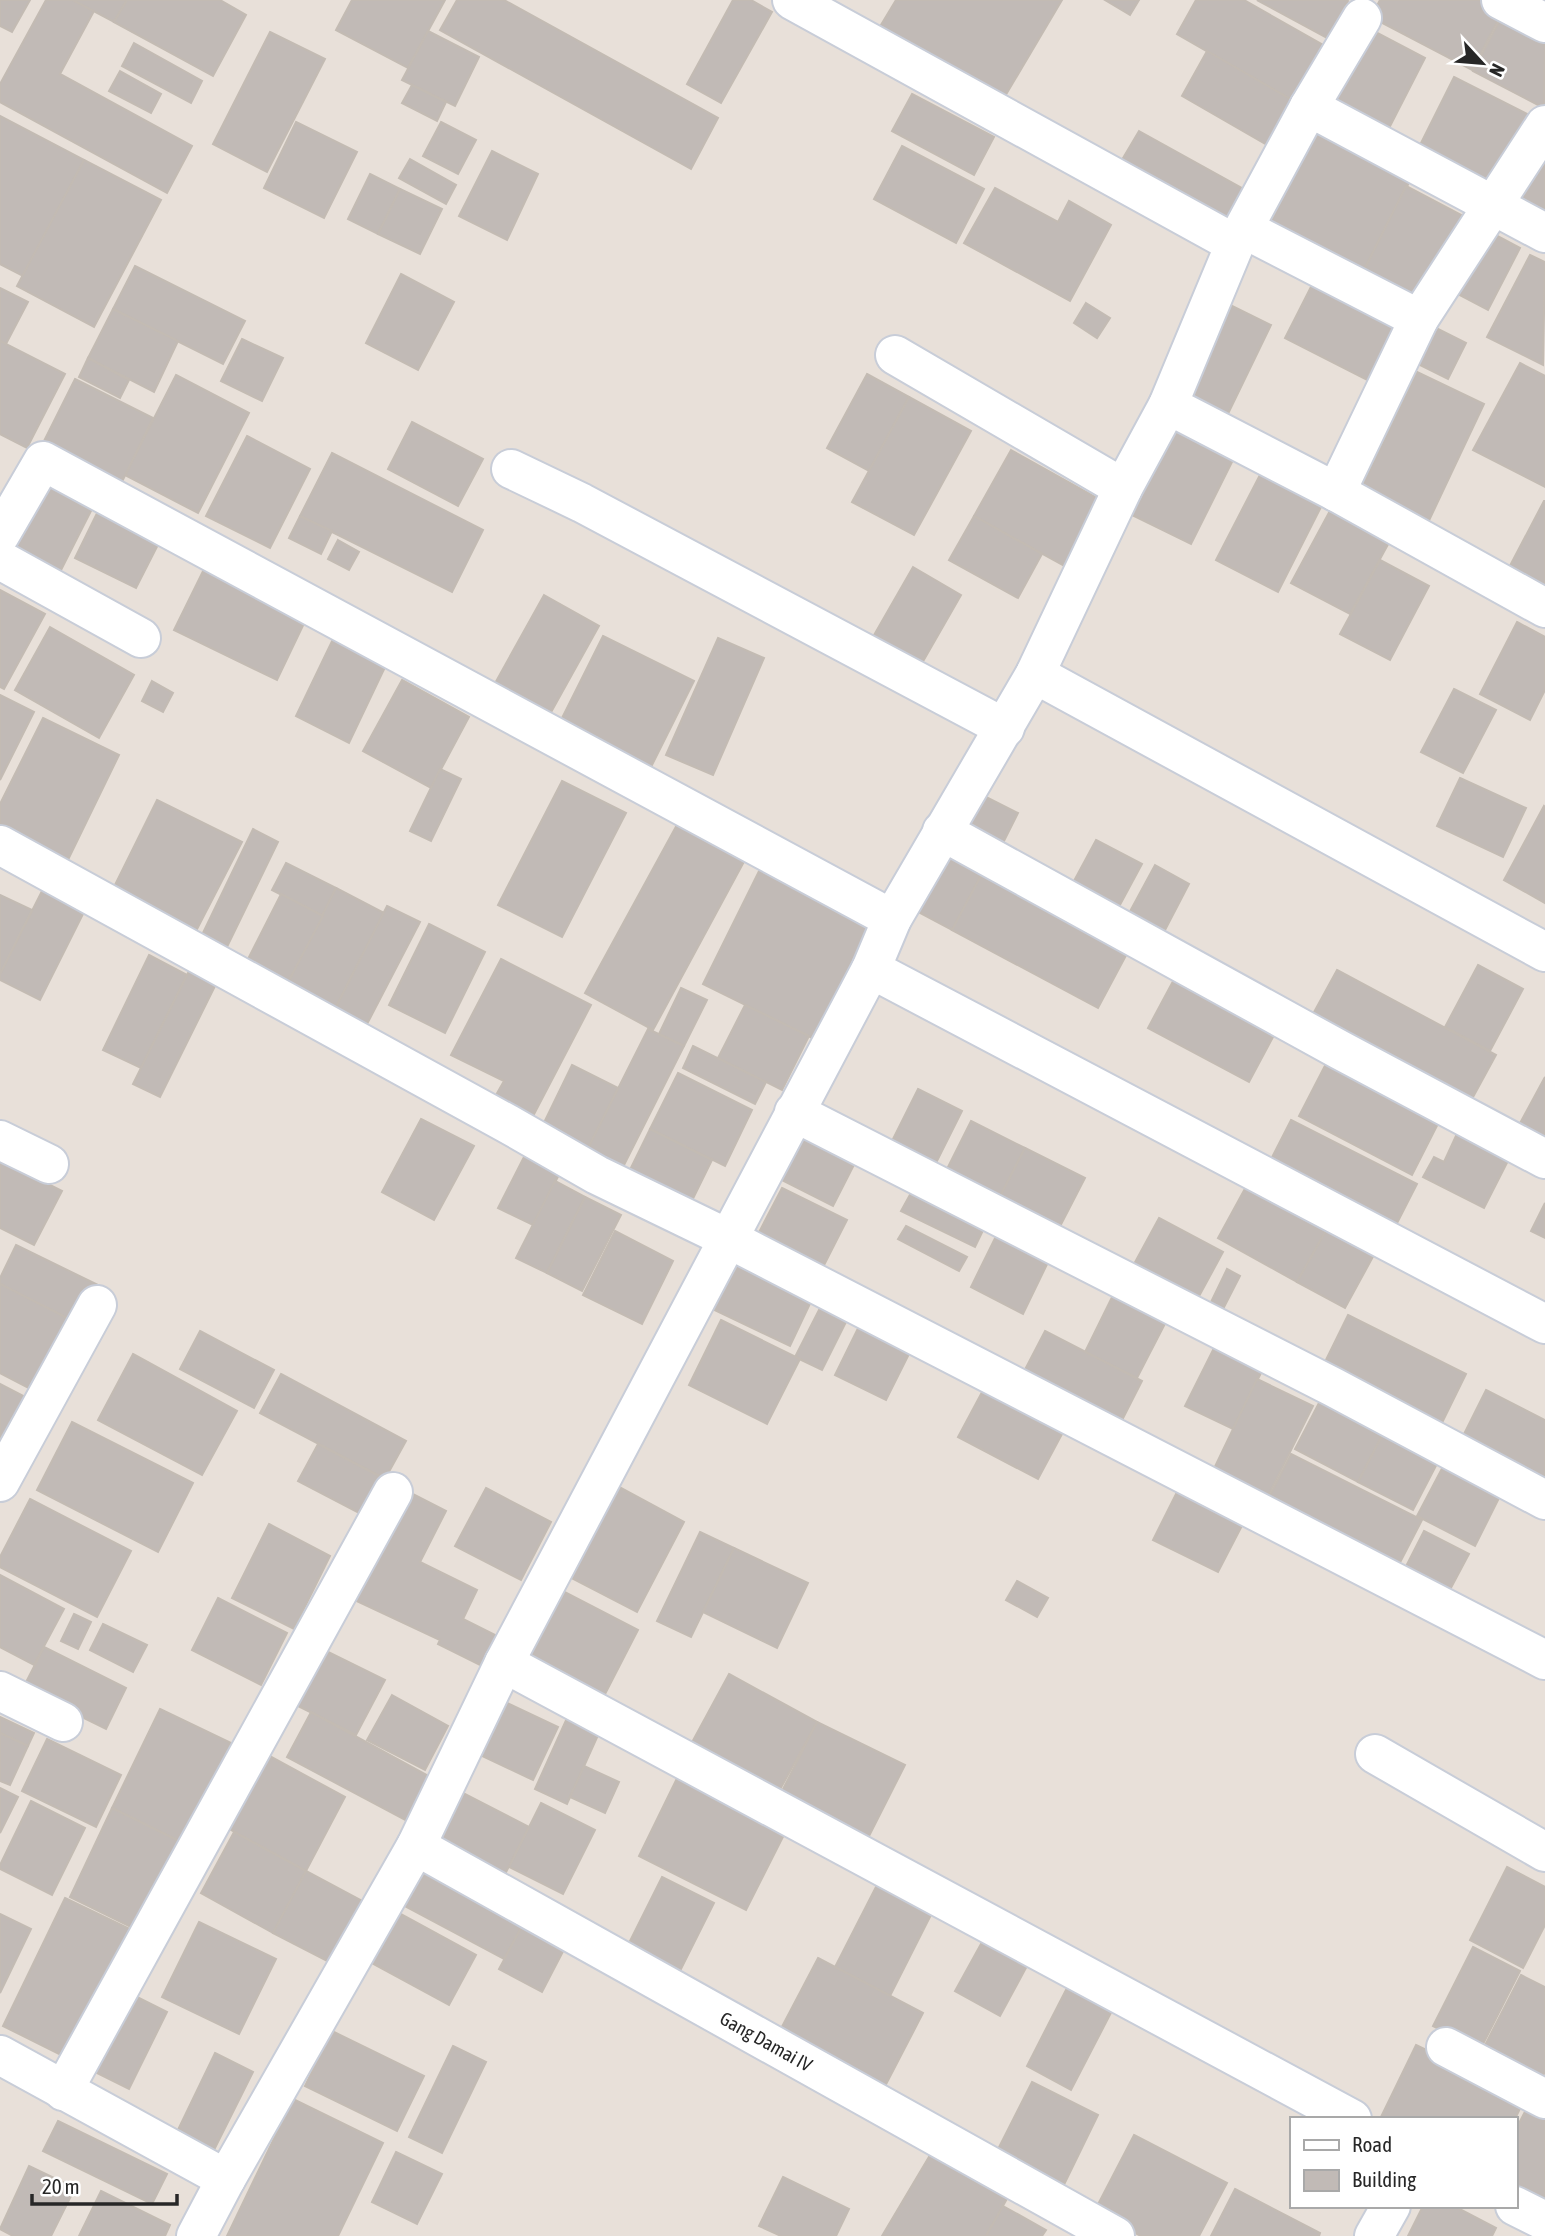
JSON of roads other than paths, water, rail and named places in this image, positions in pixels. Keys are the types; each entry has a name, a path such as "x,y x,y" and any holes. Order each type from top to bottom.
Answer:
{"street":[{"path":"792,0 1239,237 1419,319"},
{"path":"1501,0 1545,23"},
{"path":"196,2236 416,1846 504,1663 871,969 892,919 1035,674 1123,488 1168,405 1239,237 1309,107 1362,18"},
{"path":"1309,107 1545,233"},
{"path":"1336,492 1419,319 1545,125"},
{"path":"895,355 1123,488"},
{"path":"1168,405 1336,492 1545,608"},
{"path":"0,535 43,461 892,919"},
{"path":"511,469 582,503 1005,728"},
{"path":"0,560 141,638"},
{"path":"1035,674 1545,952"},
{"path":"942,831 1340,1050 1545,1159"},
{"path":"0,845 597,1175 727,1238 1545,1660"},
{"path":"871,969 1545,1324"},
{"path":"794,1112 1333,1387 1545,1500"},
{"path":"0,1140 48,1164"},
{"path":"0,1482 97,1305"},
{"path":"63,2091 393,1492"},
{"path":"504,1663 1348,2117"},
{"path":"0,1691 63,1722"},
{"path":"1375,1754 1545,1852"},
{"name":"Gang Damai IV","path":"416,1846 1115,2236"},
{"path":"1446,2047 1545,2099"},
{"path":"0,2055 226,2179"},
{"path":"1517,2207 1545,2221"},
{"path":"1374,2236 1390,2208"}]}
